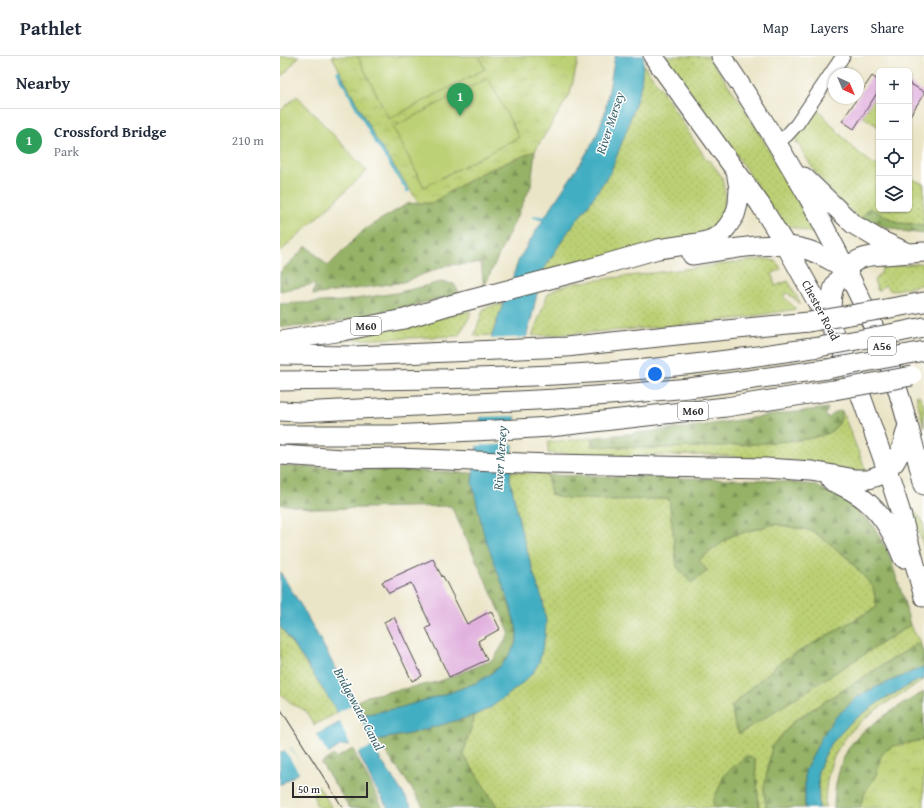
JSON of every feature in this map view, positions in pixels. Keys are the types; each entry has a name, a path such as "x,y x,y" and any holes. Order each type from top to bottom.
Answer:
{"highway":[{"name":"Chester Road","path":"653,56 760,204 786,246 834,332 854,376 887,470 900,510 924,597"},
{"name":"A56","path":"721,56 737,78 777,143 847,269 884,350 901,399 924,485"},
{"path":"787,160 830,203 856,226 878,239 916,252"},
{"name":"M60","path":"280,340 343,331 396,320 658,249 710,240 720,235 735,215 738,204 739,188 736,170"},
{"name":"M60","path":"580,271 758,246 786,246"},
{"path":"786,246 808,250 847,269"},
{"path":"834,332 831,311 833,289 853,263 871,256 916,252"},
{"path":"280,355 354,356 566,348 809,322 924,302"},
{"path":"280,381 560,375 622,371 754,357 819,347 924,327"},
{"name":"M60","path":"280,411 300,412 555,399 689,388 827,369 924,350"},
{"name":"M60","path":"280,435 392,435 550,427 726,407 918,375"},
{"path":"280,455 550,464 766,468 812,471 854,479 868,479 880,475 895,462 900,453 908,425"},
{"path":"280,448 340,451 397,458"},
{"path":"887,470 895,478 905,484 924,490"},
{"path":"812,471 864,499 883,518 892,533 924,611"}],"street":[{"path":"777,143 787,136 797,124 843,56"}],"green space":[{"path":"280,56 299,56 280,77"},
{"path":"332,56 579,56 570,94 535,151 481,173 431,203 419,203 376,139"},
{"path":"479,56 485,69 389,119 358,57"},
{"path":"664,56 708,56 744,107 810,224 812,233 782,224 732,148"},
{"path":"643,64 706,159 711,162 722,177 725,193 724,207 721,212 726,214 715,227 701,236 542,272 567,233 611,171 627,129 641,85"},
{"path":"488,78 519,137 424,187 393,127"},
{"path":"876,95 876,125 862,116"},
{"path":"297,96 367,171 280,252 280,111"},
{"path":"817,108 853,148 876,165 876,212 869,208 861,220 834,195 813,169 795,139"},
{"path":"535,151 531,186 484,287 481,263 447,265 403,282 313,295 315,284 280,291 280,272 307,246 328,266 365,229 407,204 431,203 481,173"},
{"path":"912,179 924,184 924,225 899,223 877,212 912,212"},
{"path":"869,208 899,223 924,225 924,234 902,231 861,220"},
{"path":"767,259 775,261 779,265 781,269 772,274 775,286 788,281 801,304 787,293 783,296 796,309 742,318 690,324 532,336 548,294 558,288 574,283"},
{"path":"924,263 924,284 891,291 885,285 878,291 874,281 882,271 882,267"},
{"path":"441,282 454,284 459,293 375,316 308,326 280,327 280,304 342,301 396,293"},
{"path":"503,304 492,335 474,336 484,308"},
{"path":"471,311 469,318 458,336 302,342"},
{"path":"919,395 924,404 924,427 916,396"},
{"path":"828,408 825,416 829,418 835,412 842,411 839,424 829,433 808,439 701,447 653,448 592,446 591,438 699,426"},
{"path":"842,411 867,473 796,461 711,455 627,456 548,453 548,442 591,438 592,446 653,448 754,444 808,439 829,433 839,424"},
{"path":"280,466 473,473 472,482 517,630 517,640 506,660 488,676 476,683 399,708 362,715 358,701 367,696 438,682 493,660 510,633 451,506 316,509 280,504"},
{"path":"511,471 547,475 551,494 670,499 677,567 698,560 731,536 774,524 813,531 849,559 873,587 877,607 779,663 732,706 734,722 739,733 910,625 920,642 795,720 764,788 766,808 759,808 755,759 713,801 714,808 498,808 463,754 475,715 490,708 518,687 539,662 545,637 543,601 521,530 510,479"},
{"path":"547,475 770,480 814,485 845,500 873,525 888,552 903,597 910,625 739,734 734,722 732,706 779,663 877,607 873,587 849,559 813,531 774,524 731,536 699,560 708,571 691,583 677,567 669,499 607,500 562,498 551,494"},
{"path":"912,511 914,511 924,524 924,547"},
{"path":"280,626 339,712 314,725 305,710 293,705 280,693"},
{"path":"920,642 924,655 924,667 872,689 856,698 805,771 805,808 766,808 764,788 772,746 795,720"},
{"path":"924,679 861,721 841,744 830,769 825,795 825,808 819,808 818,771 829,746 851,722 882,700 919,680"},
{"path":"924,692 924,740 894,746 885,751 881,756 876,775 865,793 860,808 834,808 839,771 851,745 865,730 876,722 896,708"},
{"path":"475,715 463,754 498,808 424,808 377,740 409,734"},
{"path":"924,740 924,808 860,808 865,793 876,775 881,756 885,751 894,746"},
{"path":"353,749 383,808 350,808 321,763 333,755 336,758"},
{"path":"746,756 755,759 759,808 714,808 713,801 725,774"},
{"path":"318,785 332,808 319,808 316,804 313,794"}],"water":[{"name":"River Mersey","path":"615,56 644,56 641,85 627,129 611,171 567,233 542,272 521,357 510,479 521,530 543,601 546,622 545,636 539,662 533,673 518,687 490,708 475,715 409,734 370,741 374,750 413,808 388,808 373,784 354,744 340,746 280,785 280,753 343,721 306,663 280,626 280,572 302,607 328,654 358,716 399,708 476,683 499,667 506,660 513,649 517,640 517,630 509,602 484,535 472,482 492,335 519,259 595,139 605,112"},
{"path":"924,667 924,679 919,680 882,700 851,722 829,746 818,771 819,808 805,808 805,771 821,738 834,719 856,698 872,689"}],"pier":[{"path":"528,337 523,357 518,416 478,417 489,339"},
{"path":"517,423 515,444 474,446 477,425"},
{"path":"354,704 374,746 357,753 353,746 351,747 337,713"},
{"path":"315,733 330,756 300,774 284,749 289,746 302,765 290,746"}],"building":[{"path":"872,76 876,79 876,95 854,129 842,121 853,104 864,104 864,88"},
{"path":"912,85 924,92 912,112"},
{"path":"433,559 467,624 491,611 500,629 478,641 487,660 449,677 426,628 431,626 411,583 389,593 382,582"},
{"path":"394,617 422,676 412,681 384,622"}],"waterway":[{"path":"338,72 374,139 408,191"},
{"path":"535,217 547,218"}],"tram line":[{"path":"280,708 343,808"}],"place":[{"name":"Crossford Bridge","path":"460,116"}],"water label":[{"name":"Bridgewater Canal","path":"359,709"}]}
